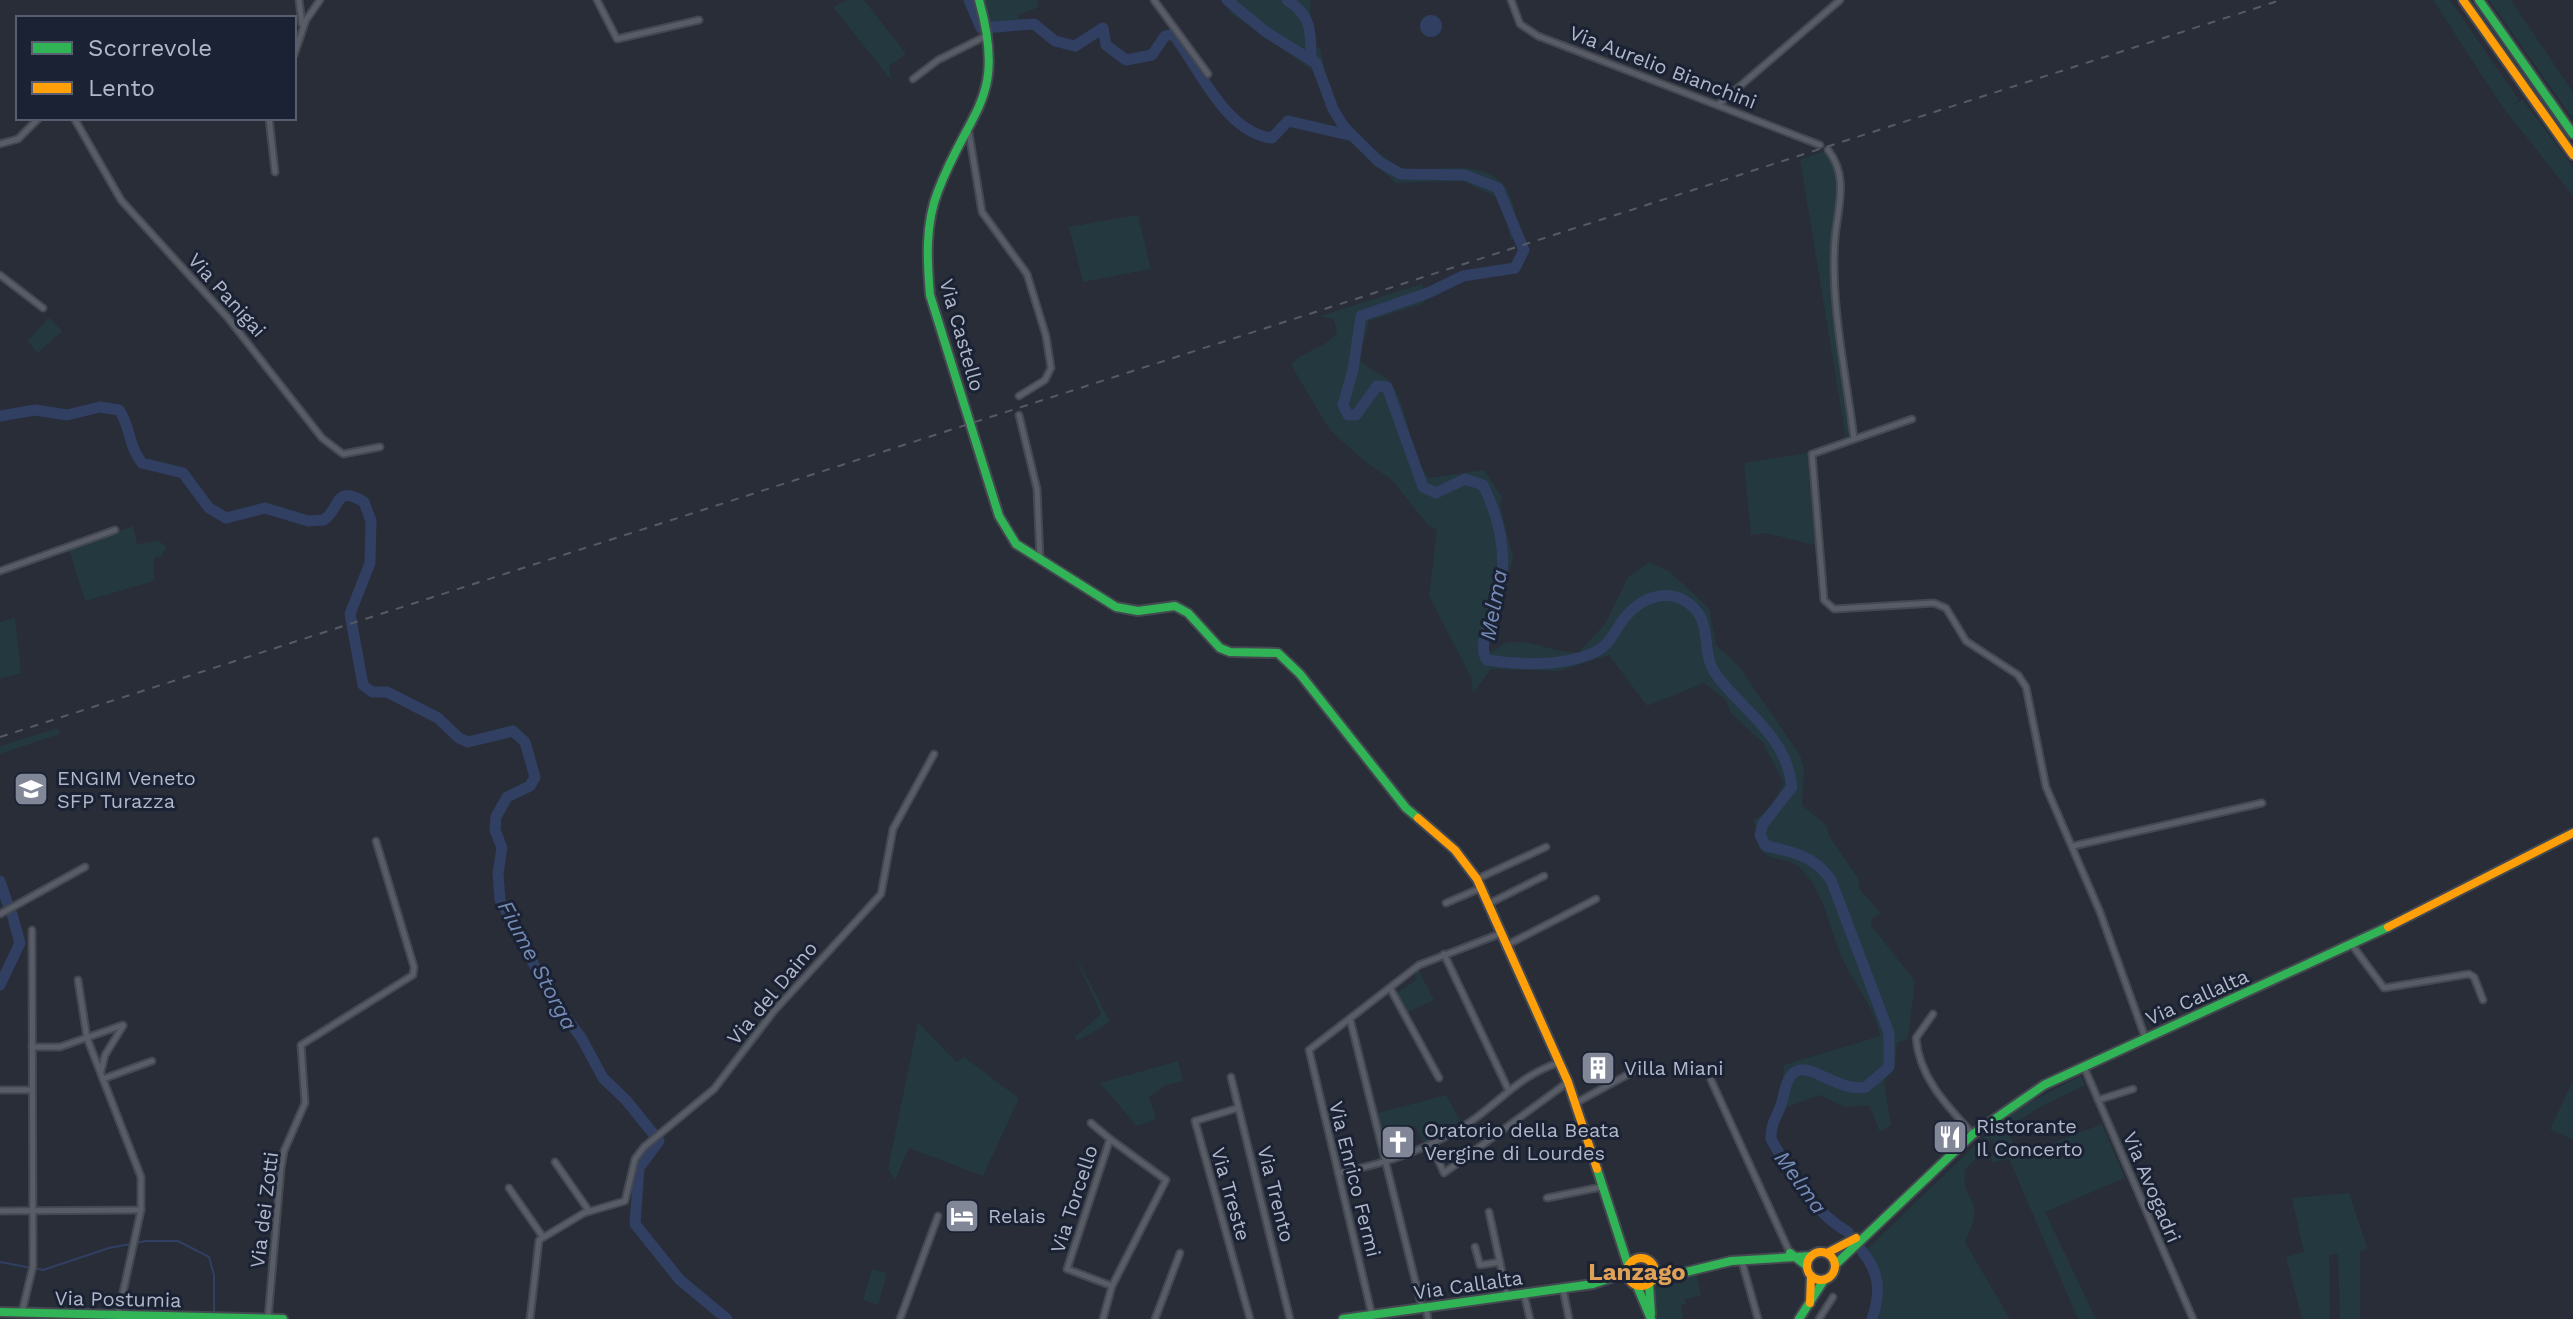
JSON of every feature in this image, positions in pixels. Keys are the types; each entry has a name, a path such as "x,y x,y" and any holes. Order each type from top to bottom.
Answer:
{"main road":[{"name":"Via Castello","path":"979,0 988,34 990,69 969,133 940,186 931,212 927,261 930,295 999,516 1016,544 1040,560"},
{"path":"2463,0 2530,99 2573,155"},
{"path":"2479,0 2573,134"},
{"path":"1040,560 1086,591 1126,611 1175,606 1188,613 1220,648 1230,652 1278,653 1300,674 1406,808 1455,850 1479,883 1568,1082 1619,1245 1651,1319"},
{"name":"Via Callalta","path":"1836,1264 1864,1234 1973,1134 2018,1102 2145,1037 2352,945 2573,833"},
{"name":"Via Callalta","path":"1827,1253 1864,1234"},
{"path":"1619,1245 1638,1258 1675,1273"},
{"path":"1790,1253 1807,1266 1811,1276 1810,1305"},
{"name":"Via Callalta","path":"1343,1319 1596,1283 1651,1282 1675,1273 1790,1253 1811,1256"},
{"path":"1799,1319 1824,1280 1833,1275 1836,1264 1827,1253 1811,1256 1807,1266"},
{"name":"Via Callalta","path":"1596,1283 1620,1275 1638,1258"},
{"path":"1651,1319 1653,1264"},
{"path":"1811,1276 1824,1280"},
{"name":"Via Postumia","path":"0,1312 283,1319"}],"street":[{"path":"299,0 302,24"},
{"path":"296,49 306,20 320,0"},
{"path":"597,0 617,39 699,20"},
{"path":"1154,0 1208,74"},
{"name":"Via Aurelio Bianchini","path":"1511,0 1515,14 1528,31 1820,145"},
{"path":"1717,105 1840,0"},
{"path":"913,79 938,60 988,34"},
{"path":"0,144 18,139 37,120"},
{"name":"Via Panigai","path":"75,120 121,200 228,318 334,451 343,454 380,447"},
{"path":"269,120 275,172"},
{"name":"Via Castello","path":"969,133 982,212 1027,274 1046,336 1051,368 1045,380 1019,396"},
{"path":"1828,150 1837,161 1841,179 1833,274 1854,439"},
{"path":"0,275 43,308"},
{"path":"1019,415 1037,489 1040,560"},
{"path":"1912,419 1821,450 1810,460 1827,607 1934,603 1946,608 1966,641 2018,675 2030,699 2046,787 2073,846 2145,1037"},
{"path":"0,571 115,530"},
{"name":"Via del Daino","path":"540,1242 589,1211 621,1204 629,1197 635,1159 651,1140 714,1089 774,1011 848,927 875,903 881,894 893,829 934,754"},
{"path":"2073,846 2262,803"},
{"name":"Via dei Zotti","path":"268,1319 281,1168 284,1151 305,1103 301,1045 413,975 414,967 376,841"},
{"path":"1446,903 1546,847"},
{"path":"0,912 85,867"},
{"path":"1488,904 1544,876"},
{"path":"1507,945 1596,899"},
{"path":"22,1313 32,1269 32,930"},
{"path":"1428,1319 1350,1019 1419,965 1502,933"},
{"path":"2352,945 2384,988 2469,974 2474,977 2483,1000"},
{"path":"1444,954 1508,1089"},
{"path":"78,980 87,1038 141,1177 141,1210 118,1315"},
{"path":"1390,988 1439,1078"},
{"path":"1933,1014 1916,1038 1917,1053 1938,1095 1973,1134"},
{"name":"Via Enrico Fermi","path":"1350,1019 1309,1050 1372,1315"},
{"path":"31,1047 60,1047 123,1025 105,1055 102,1076"},
{"path":"102,1076 152,1061"},
{"path":"1338,1173 1385,1162 1424,1148 1470,1122 1508,1089 1530,1075 1558,1063"},
{"name":"Via Avogadri","path":"2084,1066 2193,1319"},
{"path":"1574,1104 1636,1070"},
{"name":"Via Trento","path":"1231,1077 1290,1319"},
{"path":"1711,1080 1790,1253"},
{"path":"1434,1151 1444,1173 1568,1082"},
{"path":"2098,1100 2133,1089"},
{"path":"0,1090 32,1090"},
{"name":"Via Treste","path":"1238,1108 1195,1121 1250,1319"},
{"name":"Via Torcello","path":"1091,1123 1166,1180 1112,1286 1103,1319"},
{"name":"Via Torcello","path":"1110,1139 1067,1269 1112,1286"},
{"path":"555,1162 589,1211"},
{"path":"1547,1198 1601,1187"},
{"path":"509,1188 540,1242 530,1319"},
{"path":"0,1211 141,1210"},
{"path":"1489,1212 1507,1295"},
{"path":"900,1319 938,1216"},
{"path":"1475,1247 1480,1265 1500,1262"},
{"path":"1155,1319 1180,1253"},
{"path":"1742,1262 1758,1319"},
{"path":"1562,1288 1569,1319"},
{"path":"1523,1293 1530,1319"},
{"path":"1819,1319 1833,1297"}],"shaded area":[{"path":"847,0 864,0 906,54 889,66 892,81 833,7"},
{"path":"980,0 1037,0 1039,7 1018,15 1022,29 988,35"},
{"path":"1223,0 1311,0 1316,47 1320,48 1337,107 1348,122 1378,152 1404,168 1465,168 1499,180 1511,199 1521,237 1511,240 1501,199 1462,181 1396,183 1339,132 1312,70 1232,14"},
{"path":"2433,0 2450,0 2519,100 2511,105 2523,100 2573,167 2573,196 2501,105"},
{"path":"2489,0 2511,0 2573,92 2573,119"},
{"path":"1825,151 1835,163 1839,180 1831,277 1849,431 1846,438 1800,160"},
{"path":"1138,215 1151,269 1083,282 1069,227"},
{"path":"1422,284 1429,298 1422,304 1368,321 1359,359 1392,385 1403,408 1417,456 1429,478 1484,470 1502,497 1500,506 1513,558 1498,620 1488,644 1490,652 1506,643 1516,642 1579,652 1605,624 1628,577 1650,562 1670,572 1709,608 1716,645 1737,664 1800,755 1804,768 1802,805 1827,826 1829,836 1858,878 1860,890 1881,913 1872,918 1871,925 1915,981 1908,1039 1897,1043 1895,1067 1884,1081 1891,1125 1880,1132 1869,1105 1845,1107 1819,1095 1772,1113 1781,1098 1784,1065 1880,1036 1874,1016 1845,964 1810,879 1796,865 1768,856 1759,848 1754,820 1769,810 1784,783 1763,743 1731,713 1725,699 1704,683 1647,706 1609,655 1559,671 1491,669 1473,693 1471,677 1429,596 1437,530 1428,525 1391,479 1364,461 1329,429 1291,365 1337,332 1334,319 1320,316"},
{"path":"49,318 62,331 38,353 27,341"},
{"path":"1814,452 1808,466 1815,545 1765,533 1751,535 1744,463"},
{"path":"133,526 137,544 159,541 167,547 161,556 154,558 154,581 85,601 69,549"},
{"path":"15,618 21,673 0,679 0,622"},
{"path":"58,728 60,734 0,754 0,746"},
{"path":"1071,947 1110,1022 1077,1041 1075,1037 1101,1014"},
{"path":"1418,969 1434,1000 1404,1014 1394,995 1416,980 1414,972"},
{"path":"918,1022 956,1062 964,1057 1019,1098 983,1176 909,1148 895,1180 888,1169"},
{"path":"1178,1061 1183,1081 1166,1085 1149,1097 1156,1119 1137,1126 1100,1083"},
{"path":"2081,1076 2085,1085 2038,1108 2007,1129 2019,1156 2102,1124 2125,1178 2045,1212 2096,1319 2078,1319 2009,1159 1991,1163 1993,1139 1983,1144 1981,1153 1965,1170 1974,1216 1965,1242 2010,1319 1871,1319 1876,1289 1871,1268 1867,1261 1864,1263 1863,1253 1995,1126 2028,1103"},
{"path":"2573,1081 2573,1140 2550,1129"},
{"path":"1446,1095 1462,1124 1425,1146 1415,1126 1382,1134 1378,1113"},
{"path":"2349,1193 2367,1248 2360,1252 2360,1319 2340,1319 2338,1254 2329,1255 2330,1319 2302,1319 2286,1257 2304,1252 2292,1198"},
{"path":"872,1269 887,1273 878,1305 863,1300"},
{"path":"1696,1273 1701,1296 1685,1299 1686,1304 1681,1305 1683,1319 1657,1319 1654,1295 1660,1282"}],"water":[{"path":"1427,15 1435,15 1442,26 1435,37 1427,37 1420,30 1420,22"}],"waterway":[{"path":"969,0 981,28 1034,24 1055,41 1075,46 1103,28 1106,45 1126,60 1152,55 1165,36 1173,34 1227,112 1255,133 1272,138 1288,121 1353,136"},
{"name":"Melma","path":"1227,0 1266,32 1316,63 1333,109 1344,127 1379,162 1401,174 1465,175 1498,188 1524,250 1515,268 1463,276 1428,293 1361,316 1353,370 1343,405 1348,415 1356,415 1377,386 1387,387 1423,487 1436,493 1465,479 1483,485 1499,529 1503,564 1501,585 1484,644 1487,660 1542,664 1583,657 1605,645 1635,608 1660,596 1687,602 1700,616 1715,673 1772,738 1788,768 1792,787 1763,824 1760,835 1766,846 1811,860 1831,880 1889,1033 1889,1067 1866,1087 1839,1084 1804,1070 1795,1072 1788,1080 1772,1128 1771,1139 1804,1191 1824,1214 1848,1232"},
{"path":"1287,0 1301,12 1308,24 1311,57"},
{"name":"Fiume Storga","path":"0,416 35,410 67,415 100,407 119,410 142,463 183,473 209,508 226,518 265,508 308,521 324,520 343,497 354,497 364,502 371,521 370,563 350,614 363,685 372,692 387,692 438,718 459,738 468,742 513,731 525,742 535,777 530,786 507,797 496,817 495,830 502,848 498,873 500,900 550,995 582,1039 603,1078 626,1100 659,1141 639,1168 635,1224 680,1280 727,1319"},
{"path":"0,881 8,905"},
{"path":"0,985 20,943 12,914"},
{"path":"0,1262 43,1270 109,1248 146,1241 178,1241 209,1257 214,1275 214,1311"},
{"name":"Melma","path":"1862,1251 1872,1267 1877,1284 1872,1319"}],"railway":[{"path":"0,737 2281,0"}],"traffic: fast":[{"path":"979,0 987,33 987,82 981,102 938,191 929,229 928,269 930,295 999,516 1016,544 1116,607 1138,611 1175,606 1188,613 1220,648 1230,652 1278,653 1300,674 1406,808 1418,818"},
{"path":"2479,0 2573,134"},
{"path":"1836,1264 1973,1134 2044,1085 2388,927"},
{"path":"1597,1169 1628,1265"},
{"path":"1790,1253 1807,1266"},
{"path":"1653,1280 1731,1261 1811,1256"},
{"path":"1343,1319 1593,1284 1620,1275 1627,1268"},
{"path":"1799,1319 1824,1280"},
{"path":"1649,1284 1651,1314"},
{"path":"1637,1286 1651,1319"},
{"path":"0,1312 283,1319"}],"traffic: slow":[{"path":"2463,0 2573,155"},
{"path":"1418,818 1455,850 1477,879 1568,1082 1597,1169"},
{"path":"2388,927 2573,833"},
{"path":"1827,1253 1856,1238"},
{"path":"1821,1252 1831,1256 1835,1266 1831,1276 1821,1280 1811,1276 1807,1266 1811,1256 1821,1252"},
{"path":"1641,1258 1651,1262 1655,1272 1651,1282 1641,1286 1631,1282 1627,1272 1631,1262 1641,1258"},
{"path":"1810,1303 1811,1276"}],"place":[{"name":"ENGIM Veneto SFP Turazza","path":"31,789"},
{"name":"Villa Miani","path":"1598,1068"},
{"name":"Ristorante Il Concerto","path":"1950,1137"},
{"name":"Oratorio della Beata Vergine di Lourdes","path":"1398,1142"},
{"name":"Relais","path":"962,1216"}],"district":[{"name":"Lanzago","path":"1637,1272"}]}
